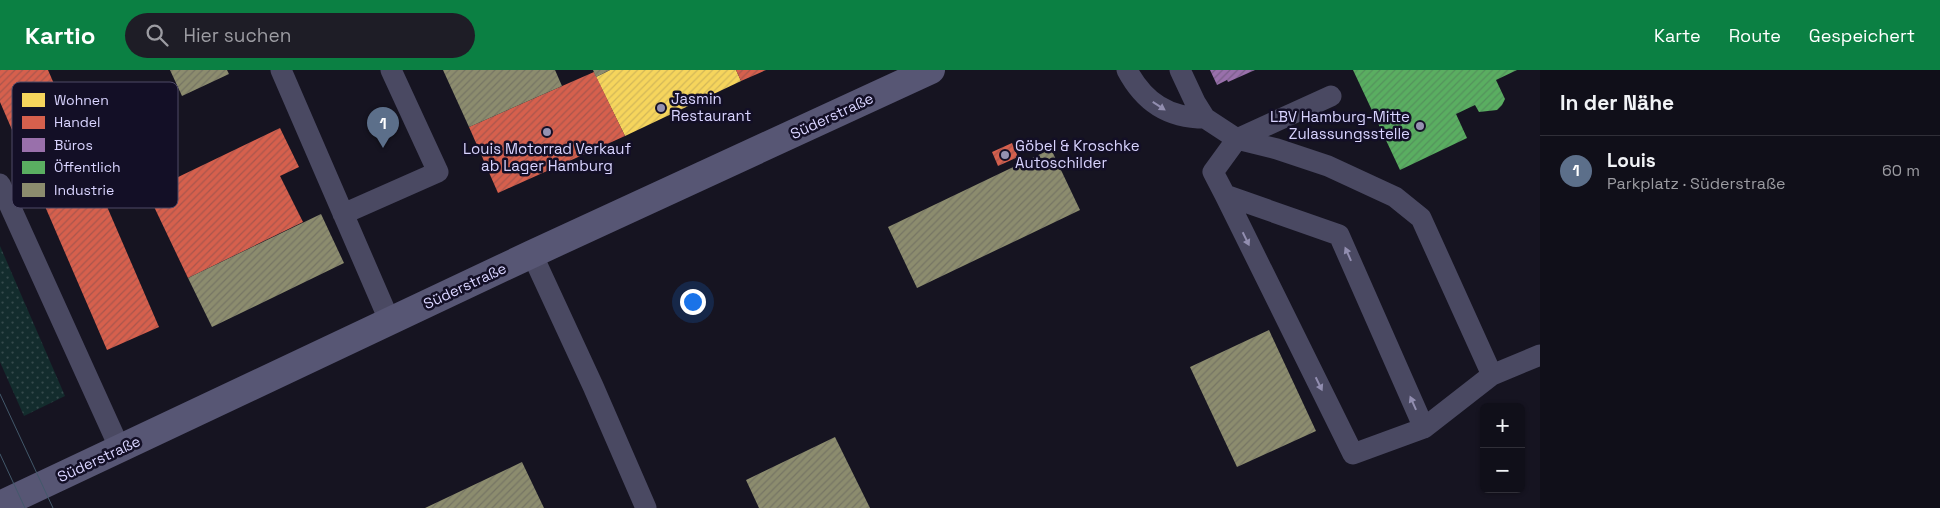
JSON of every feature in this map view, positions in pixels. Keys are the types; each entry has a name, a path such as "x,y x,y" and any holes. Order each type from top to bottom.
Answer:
{"main road":[{"name":"Süderstraße","path":"0,505 532,254 931,70"}],"lane":[{"path":"281,70 390,322"},
{"path":"343,214 438,172 391,70"},
{"path":"1127,70 1141,91 1158,106 1187,118 1204,118"},
{"path":"1180,70 1204,118 1236,139 1277,149 1328,166 1395,197 1421,218 1492,375"},
{"path":"1331,96 1236,139 1213,172 1353,454 1424,428 1492,375 1540,355"},
{"path":"0,184 120,449"},
{"path":"1225,195 1339,235 1424,428"},
{"path":"532,254 593,386 646,508"}],"green space":[{"path":"0,246 65,396 24,416 0,362"}],"building: Wohnen":[{"path":"610,70 736,70 741,81 625,136 596,77"}],"building: Handel":[{"path":"0,70 48,70 53,82 12,82 12,130 0,102"},
{"path":"736,70 766,70 741,81"},
{"name":"Louis Motorrad Verkauf ab Lager Hamburg","path":"594,72 625,136 498,193 469,127"},
{"path":"280,128 299,167 280,176 303,222 188,278 155,208 178,208 178,177"},
{"name":"Göbel & Kroschke Autoschilder","path":"1012,143 1018,157 998,166 992,152"},
{"path":"46,208 108,208 159,327 107,350"}],"building: Büros":[{"path":"1210,70 1255,70 1217,85"}],"building: Öffentlich":[{"name":"LBV Hamburg-Mitte Zulassungsstelle","path":"1353,70 1517,70 1496,80 1505,99 1497,110 1479,112 1475,105 1456,114 1467,138 1400,170"}],"building: Industrie":[{"path":"170,70 227,70 229,74 182,96 178,82 176,82"},
{"path":"443,70 555,70 562,86 469,127"},
{"path":"593,70 610,70 596,77"},
{"path":"1051,149 1080,210 917,288 888,227"},
{"path":"321,214 344,263 212,327 188,278"},
{"path":"1269,330 1316,431 1237,467 1190,367"},
{"path":"835,437 870,508 759,508 746,480"},
{"path":"522,462 544,508 425,508"}],"tram line":[{"path":"0,394 53,508"},
{"path":"0,454 25,508"}],"place":[{"name":"Jasmin Restaurant","path":"661,108"},
{"name":"LBV Hamburg-Mitte Zulassungsstelle","path":"1420,126"},
{"name":"Louis Motorrad Verkauf ab Lager Hamburg","path":"547,132"},
{"name":"Louis","path":"383,148"},
{"name":"Göbel & Kroschke Autoschilder","path":"1005,155"}]}
